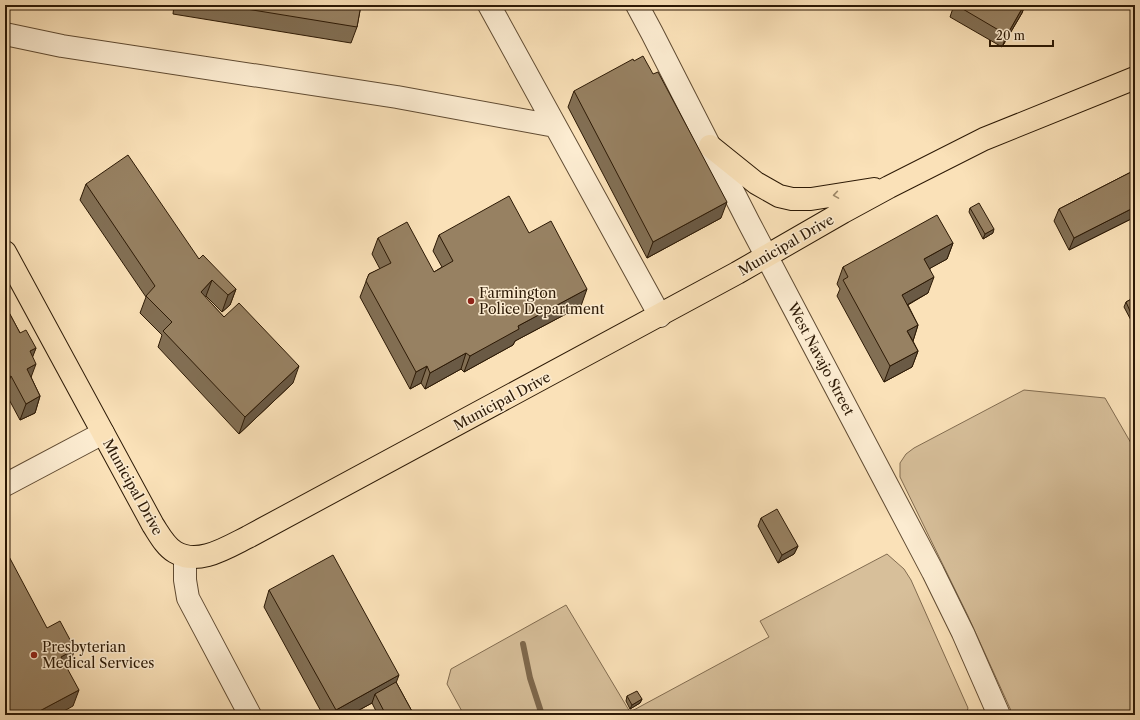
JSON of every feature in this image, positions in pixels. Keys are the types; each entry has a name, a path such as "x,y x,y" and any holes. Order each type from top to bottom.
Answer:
{"main road":[{"name":"Municipal Drive","path":"5,252 153,525 164,542 174,552 185,557 203,557 220,551 248,537 660,316 889,187 984,139 1135,78"},
{"path":"710,146 756,183 779,196 792,199 811,199 889,187"}],"street":[{"path":"489,5 660,316"},
{"name":"West Navajo Street","path":"637,5 767,256 934,572 999,715"},
{"path":"5,34 62,46 397,97 555,126"},
{"path":"5,485 103,433"},
{"path":"185,557 185,580 188,598 250,715"}],"shaded area":[{"path":"1024,390 1105,398 1135,450 1135,715 1013,715 968,616 900,477 900,463 906,454 914,448"},
{"path":"887,554 904,569 911,580 968,708 966,715 464,715 447,684 451,669 566,605 630,712 769,637 760,621"}],"building":[{"path":"222,5 361,5 357,27"},
{"path":"956,5 1024,5 1007,35"},
{"path":"643,56 653,74 658,72 727,202 653,242 574,91 633,59 634,61"},
{"path":"128,155 199,259 203,255 236,289 228,295 212,280 201,292 224,317 239,303 299,366 245,417 163,331 172,322 146,296 155,286 86,184"},
{"path":"1135,170 1135,207 1074,238 1059,209"},
{"name":"Farmington Police Department","path":"509,196 529,233 551,221 587,289 518,326 519,329 470,356 466,353 430,373 427,366 416,372 366,281 369,274 391,263 378,238 407,222 434,272 453,261 439,235"},
{"path":"979,203 994,229 985,234 970,208"},
{"path":"937,215 953,243 924,259 934,277 902,295 918,325 907,331 918,351 890,366 843,280 848,277 843,267"},
{"path":"1135,297 1135,320 1134,320 1126,302"},
{"path":"5,305 20,333 26,330 36,348 30,351 36,364 27,369 40,396 26,404 11,376 5,379"},
{"path":"777,509 798,546 782,555 761,518"},
{"name":"Presbyterian Medical Services","path":"5,549 47,628 60,621 75,649 61,657 79,690 32,715 5,715"},
{"path":"333,555 399,675 336,710 269,590"},
{"path":"396,682 414,715 386,715 375,694"},
{"path":"637,691 642,699 632,705 627,696"}],"waterway":[{"path":"523,644 530,678 542,715"}],"place":[{"name":"Farmington Police Department","path":"471,301"},
{"name":"Presbyterian Medical Services","path":"34,655"}]}
